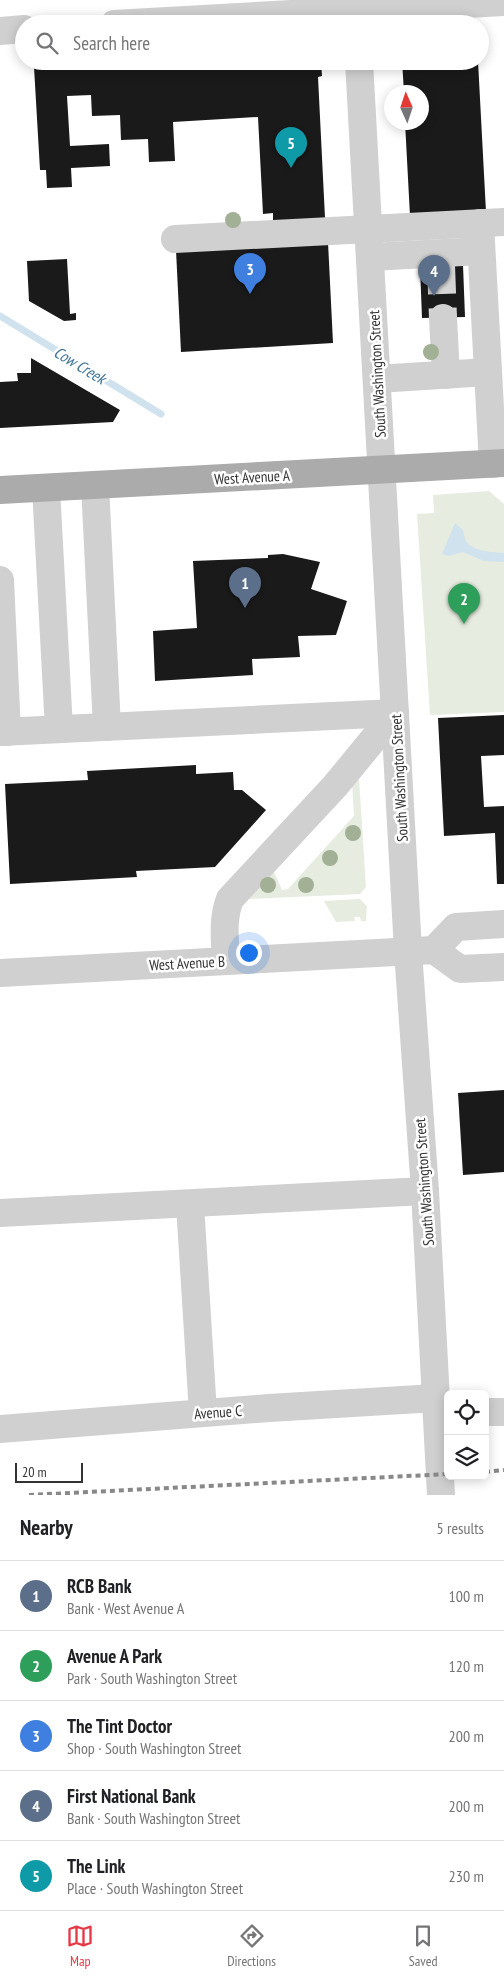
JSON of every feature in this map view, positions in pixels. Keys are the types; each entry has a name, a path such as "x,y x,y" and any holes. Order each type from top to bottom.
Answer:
{"main road":[{"name":"West Avenue A","path":"0,490 382,471 498,463"}],"street":[{"path":"197,15 270,7 356,11 504,2"},
{"path":"0,30 15,29"},
{"name":"South Washington Street","path":"360,70 395,713 421,951 425,1191 440,1409 441,1495"},
{"path":"175,239 492,222 481,251 488,372 498,463"},
{"path":"370,256 440,260 481,251"},
{"path":"443,318 446,375"},
{"path":"377,379 488,372"},
{"path":"95,485 108,727"},
{"path":"46,488 59,729"},
{"path":"0,580 3,732 395,713"},
{"path":"226,961 224,924 225,910 230,899 335,786 395,713"},
{"path":"421,951 456,927 504,924"},
{"path":"421,951 460,969 504,967"},
{"name":"West Avenue B","path":"0,973 421,951"},
{"path":"0,1213 425,1191"},
{"path":"190,1204 203,1413"},
{"name":"Avenue C","path":"0,1429 203,1413 440,1409"},
{"path":"489,1412 504,1412"}],"shaded area":[{"path":"489,491 504,504 504,712 430,715 417,514 434,513 433,495"},
{"path":"359,779 366,887 360,894 247,899 272,872 274,872 282,890 288,889 354,816 352,781"},
{"path":"360,899 367,906 366,921 361,921 360,917 354,917 355,921 336,922 324,901"}],"water":[{"path":"455,523 463,530 465,540 469,545 483,551 504,553 504,562 484,561 463,552 448,556 442,554"}],"building":[{"path":"34,70 322,70 322,76 318,77 325,218 273,221 273,213 263,214 258,117 173,122 175,161 149,162 148,139 121,140 120,115 92,116 91,95 67,96 70,146 109,144 110,166 71,168 72,187 47,188 46,170 40,170"},
{"path":"403,70 478,70 486,212 410,216 405,130 429,130 429,85 404,85"},
{"path":"328,242 333,343 181,352 176,250"},
{"path":"67,259 70,314 76,313 76,320 64,321 29,301 27,261"},
{"path":"463,265 465,317 422,318 420,267"},
{"path":"31,358 120,410 113,422 0,428 0,382 18,381 17,373 31,373"},
{"path":"283,554 320,562 311,589 347,601 336,635 298,636 300,657 252,659 253,675 155,681 153,631 197,628 193,561 268,558 268,555"},
{"path":"504,715 504,755 481,756 484,807 504,806 504,884 497,884 495,833 444,836 438,718"},
{"path":"196,765 196,774 233,772 234,790 242,790 266,810 215,867 136,871 137,877 10,884 5,784 88,780 87,771"},
{"path":"504,1090 504,1172 463,1175 458,1093"}],"waterway":[{"name":"Cow Creek","path":"0,316 161,414"}],"tunnel":[{"path":"441,266 443,318"}],"railway":[{"path":"489,1472 504,1470"},
{"path":"29,1495 444,1474"}],"place":[{"name":"The Link","path":"291,168"},
{"name":"The Tint Doctor","path":"250,294"},
{"name":"First National Bank","path":"434,296"},
{"name":"RCB Bank","path":"245,608"},
{"name":"Avenue A Park","path":"464,624"}]}
